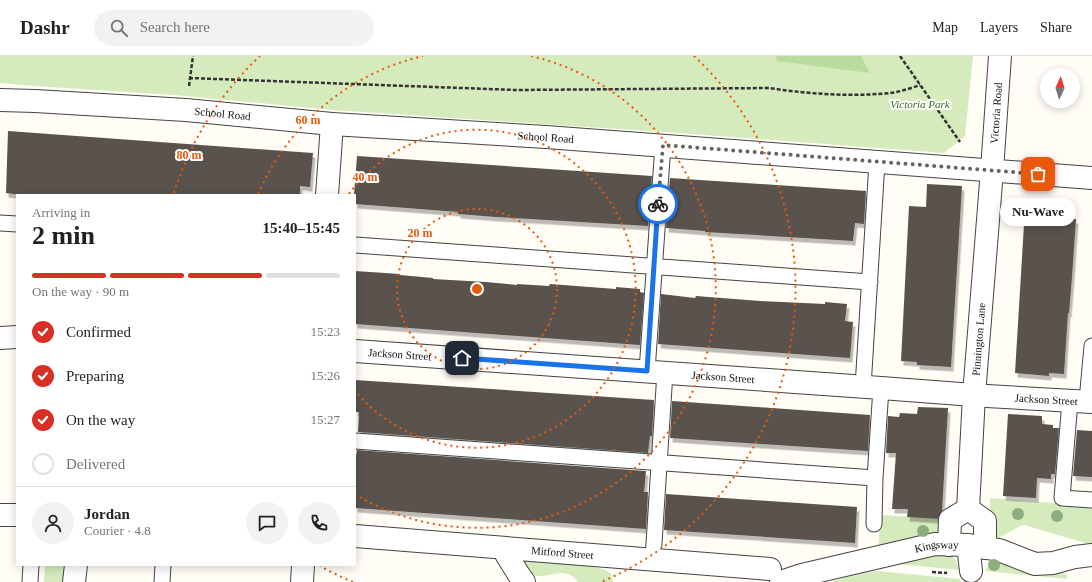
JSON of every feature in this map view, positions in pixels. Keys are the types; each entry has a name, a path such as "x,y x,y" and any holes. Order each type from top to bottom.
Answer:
{"street":[{"name":"Victoria Road","path":"992,170 1000,56"},
{"name":"School Road","path":"0,100 186,110 332,124 663,145 1092,178"},
{"path":"327,194 332,124"},
{"name":"Pinnington Lane","path":"968,509 974,395 992,170"},
{"path":"0,338 16,337"},
{"name":"Jackson Street","path":"356,351 656,371 974,395 1083,401"},
{"path":"967,546 985,521 968,509 950,520 967,546 971,570"},
{"path":"0,515 16,515"},
{"name":"Mitford Street","path":"356,536 652,559 775,575"},
{"name":"Kingsway","path":"775,575 802,575 935,544 999,550 1035,564 1053,563 1075,557 1092,555"},
{"path":"506,554 524,582"},
{"path":"74,582 76,566"},
{"path":"302,582 303,566"}],"lane":[{"path":"652,559 660,464 654,266 663,145"},
{"path":"874,524 875,478 870,282 877,162"},
{"path":"0,223 16,224"},
{"path":"356,245 870,282"},
{"path":"1092,346 1083,401 1062,498 1092,500"},
{"path":"356,441 660,464 875,478"},
{"path":"30,566 30,582"},
{"path":"162,582 163,566"}],"path":[{"path":"186,110 193,56"},
{"path":"900,56 960,142 992,170"},
{"path":"190,78 516,90 770,88 806,93 853,95 892,93 920,85"},
{"path":"927,571 949,573"}],"green space":[{"name":"Victoria Park","path":"0,56 973,56 965,136 944,153 664,132 333,110 174,95 0,83"},
{"path":"776,56 861,56 870,73 777,61"},
{"path":"990,498 1092,506 1092,545 1024,525 999,538 995,538 990,520"},
{"path":"881,515 944,519 942,534 878,551"},
{"path":"922,553 950,555 954,558 961,570 887,563"},
{"path":"520,555 598,561 597,568 606,570 611,574 613,582 578,582 573,577 561,573 536,576 529,572"},
{"path":"992,559 1053,568 1066,574 1068,579 985,571"},
{"path":"45,566 66,566 66,582 44,582"},
{"path":"877,571 960,579 960,582 831,582 862,572"}],"building":[{"path":"8,131 313,153 310,187 300,186 300,194 16,194 6,193"},
{"path":"357,156 652,176 648,226 496,217 458,214 458,212 356,204 356,194 354,194"},
{"path":"670,178 866,191 864,224 855,223 853,241 705,232 666,228"},
{"path":"927,184 962,186 951,367 917,365 917,362 901,361 909,206 926,207"},
{"path":"1025,208 1059,210 1058,218 1076,219 1064,374 1049,373 1049,376 1015,373"},
{"path":"356,271 400,274 433,279 517,285 549,286 550,284 616,289 616,287 640,289 640,292 644,293 640,345 356,324"},
{"path":"661,294 695,298 696,296 760,301 825,304 825,302 847,304 845,321 853,322 850,358 658,344"},
{"path":"356,380 654,400 652,436 650,436 648,453 358,432 359,412 356,412"},
{"path":"672,401 870,415 868,451 670,438"},
{"path":"918,407 948,408 942,511 938,519 907,517 908,509 892,509 896,453 886,453 888,416 899,417 900,413 917,414"},
{"path":"1008,414 1042,416 1042,424 1053,425 1053,428 1059,428 1055,474 1051,474 1051,479 1037,478 1036,498 1003,496"},
{"path":"1077,430 1092,431 1092,477 1073,476"},
{"path":"357,450 646,471 644,492 648,492 646,529 356,508"},
{"path":"666,494 857,507 855,543 664,530"}],"way so far":[{"path":"658,204 663,145 1038,174"}],"place":[{"name":"Nu-Wave","path":"1038,174"}],"route":[{"path":"462,358 647,371 658,204"}]}
